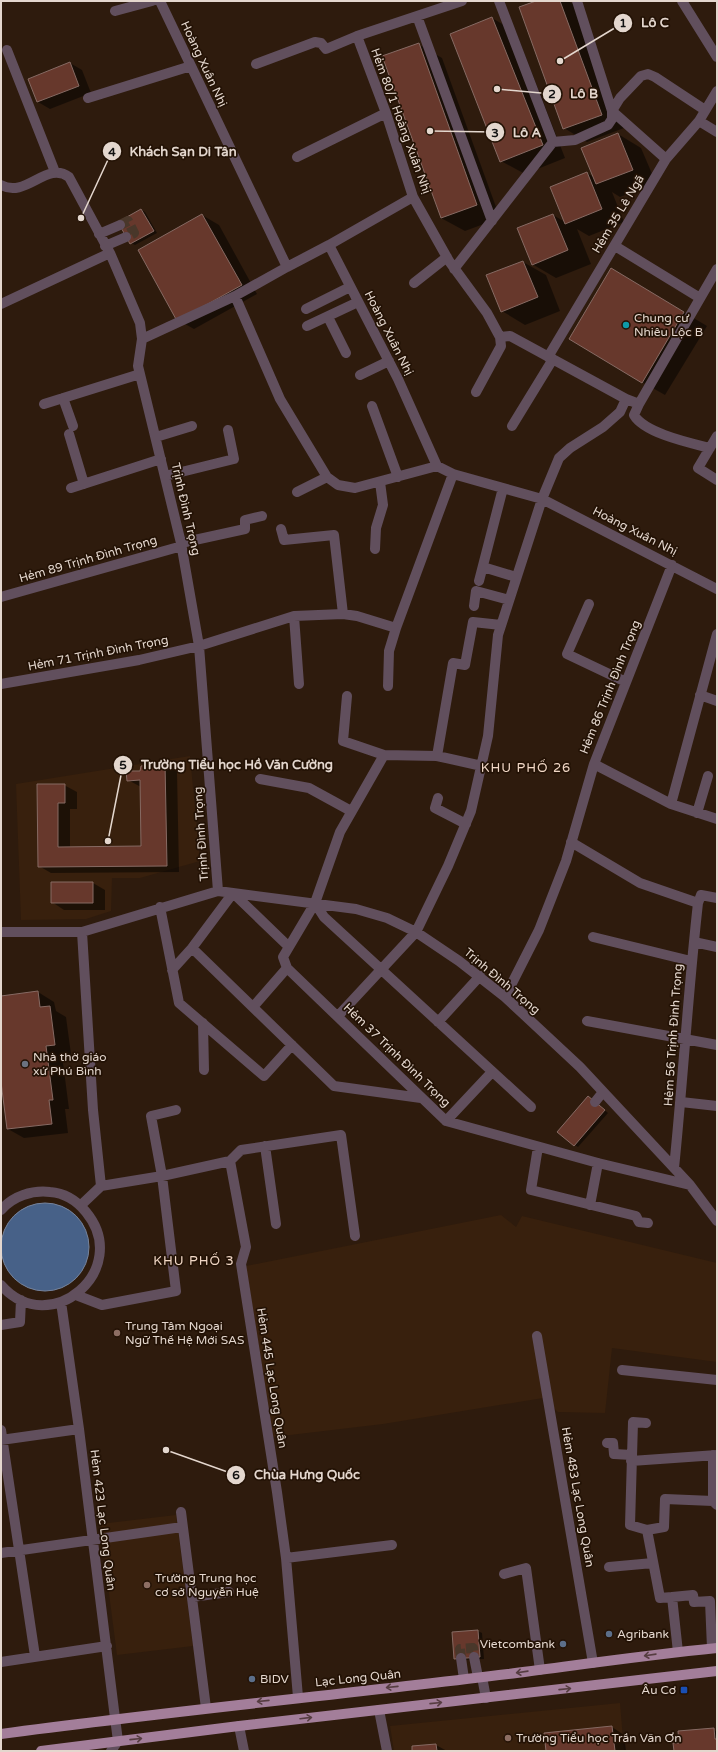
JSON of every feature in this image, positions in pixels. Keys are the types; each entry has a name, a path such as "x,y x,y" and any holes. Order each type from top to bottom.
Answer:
{"main road":[{"name":"Lạc Long Quân","path":"1,1734 115,1718 464,1679 715,1648"},
{"path":"42,1751 239,1726 717,1671"}],"street":[{"path":"114,11 152,1"},
{"name":"Hoàng Xuân Nhị","path":"160,1 287,267"},
{"path":"256,64 315,42 322,43 326,49 357,36 462,1"},
{"path":"499,1 553,142"},
{"path":"454,269 553,142 575,140 608,125 612,119 612,111 577,1"},
{"path":"682,1 717,56"},
{"path":"417,16 492,221"},
{"name":"Hẻm 80/1 Hoàng Xuân Nhị","path":"357,36 386,113 413,197 454,269 487,313 500,337"},
{"path":"1,185 12,188 22,188 55,172 7,50"},
{"path":"88,98 190,66"},
{"path":"612,111 625,93 641,76 648,74 655,77 705,110"},
{"name":"Hẻm 35 Lê Ngã","path":"512,426 666,159 699,121 717,90"},
{"path":"612,111 666,159"},
{"path":"297,158 386,113"},
{"path":"699,121 717,132"},
{"name":"Trịnh Đình Trọng","path":"55,172 63,173 69,177 108,250 140,323 142,339 138,366 182,544 199,646 218,891 315,903 372,913 402,924 416,932 480,976 506,997 580,1067 690,1185 717,1221"},
{"path":"142,339 235,296 413,197"},
{"path":"99,234 120,225"},
{"path":"1,304 108,250 126,237"},
{"name":"Hoàng Xuân Nhị","path":"329,245 389,361 437,466 453,474 542,499 717,589"},
{"path":"615,246 700,298"},
{"path":"414,283 447,257"},
{"path":"710,448 672,439 638,422 634,415 717,269"},
{"path":"306,309 350,287"},
{"path":"235,296 280,399 327,477 338,485 355,488 437,466"},
{"path":"307,326 358,302"},
{"path":"328,317 346,353"},
{"path":"476,392 501,346 500,337 510,336 626,399 639,404"},
{"path":"360,375 389,361"},
{"path":"44,404 140,374"},
{"path":"63,398 84,484"},
{"path":"338,1016 416,932 448,866 472,811 488,736 498,635 542,499 559,458 570,448 603,427 620,412 626,399"},
{"path":"372,406 398,477"},
{"path":"156,436 192,426"},
{"path":"165,476 234,459 228,430"},
{"path":"717,436 698,468 717,480"},
{"path":"71,488 161,459"},
{"path":"388,686 389,651 396,628 453,474"},
{"path":"297,492 327,477"},
{"path":"375,549 376,528 382,505 380,482"},
{"path":"479,581 503,488"},
{"name":"Hẻm 89 Trịnh Đình Trọng","path":"1,597 182,544 245,529 245,520 262,516"},
{"path":"281,529 284,540 334,535 344,614"},
{"name":"Hẻm 86 Trịnh Đình Trọng","path":"506,997 539,930 566,861 594,764 672,565"},
{"path":"483,567 516,577"},
{"path":"474,606 476,591 509,600"},
{"path":"590,604 567,654 626,682"},
{"name":"Hẻm 71 Trịnh Đình Trọng","path":"1,684 139,660 199,646 294,616 344,614 357,616 396,628"},
{"path":"294,616 299,684"},
{"path":"437,756 453,663 465,665 473,622 501,625"},
{"path":"671,804 717,634"},
{"path":"700,695 717,702"},
{"path":"347,696 343,741 384,755 437,756 482,766"},
{"path":"253,1007 287,968 283,957 288,946 315,903 340,832 384,755"},
{"path":"594,764 671,804 717,819"},
{"path":"697,813 708,776"},
{"path":"260,779 309,788 351,811"},
{"path":"438,798 435,808 466,824"},
{"path":"571,842 640,883 698,903 701,895 717,898"},
{"path":"1,932 82,932 218,891"},
{"path":"172,970 192,948 233,893 288,946"},
{"path":"315,903 324,917 531,1107"},
{"name":"Hẻm 56 Trịnh Đình Trọng","path":"674,1168 681,1102 684,1039 691,961 698,903"},
{"path":"160,908 179,1003 264,1076 292,1045"},
{"path":"82,932 92,1110 101,1186"},
{"path":"593,938 691,961"},
{"path":"694,942 717,947"},
{"path":"192,948 334,1086 421,1098"},
{"name":"Hẻm 37 Trịnh Đình Trọng","path":"287,968 446,1121 598,1163 690,1185"},
{"path":"438,1022 480,976"},
{"path":"587,1021 717,1045"},
{"path":"203,1023 204,1070"},
{"path":"446,1121 492,1072"},
{"path":"595,1102 603,1092"},
{"path":"681,1102 717,1106"},
{"path":"76,1295 102,1305 176,1291 162,1176 151,1116 176,1110"},
{"path":"81,1205 101,1186 162,1176 230,1161 241,1150 342,1135 355,1236"},
{"path":"265,1146 276,1224"},
{"path":"538,1147 531,1190 636,1216 639,1222 648,1223"},
{"name":"Hẻm 445 Lạc Long Quân","path":"230,1161 246,1247 241,1264 286,1558 298,1698"},
{"path":"590,1205 598,1163"},
{"path":"1,1210 16,1198 29,1193 42,1191 56,1193 70,1198 81,1205 92,1219 99,1234 100,1252 96,1268 88,1283 76,1295 60,1302 47,1305 34,1304 21,1300 1,1285"},
{"path":"1,1325 20,1322 21,1300"},
{"name":"Hẻm 423 Lạc Long Quân","path":"60,1302 79,1430 118,1741"},
{"name":"Hẻm 483 Lạc Long Quân","path":"537,1336 593,1663"},
{"path":"622,1370 717,1380"},
{"path":"607,1443 613,1444 614,1454 631,1458 715,1455 715,1503 665,1499 664,1527 647,1530 630,1525 631,1458 633,1422 646,1423"},
{"path":"1,1430 35,1656"},
{"path":"2,1440 79,1430"},
{"path":"180,1512 206,1708"},
{"path":"1,1553 182,1527"},
{"path":"647,1530 660,1598 693,1595 694,1602 710,1601 715,1648"},
{"path":"286,1558 392,1545"},
{"path":"609,1567 653,1563"},
{"path":"504,1574 526,1568 540,1670"},
{"path":"192,1597 229,1592"},
{"path":"672,1597 678,1652"},
{"path":"1,1662 107,1646"},
{"path":"474,1657 486,1698"},
{"path":"461,1658 464,1679"},
{"path":"379,1710 387,1751"},
{"path":"239,1726 244,1751"},
{"path":"111,1751 118,1741"}],"shaded area":[{"path":"190,756 200,861 140,878 112,878 111,911 86,919 21,920 16,784"},
{"path":"501,1215 516,1227 522,1216 717,1263 717,1362 612,1348 605,1413 558,1412 543,1398 383,1424 273,1437 246,1266"},
{"name":"Trường Trung học cơ sở Nguyễn Huệ","path":"176,1515 193,1646 117,1655 100,1524"},
{"name":"Trường Tiểu học Trần Văn Ơn","path":"620,1703 624,1751 394,1751 390,1726"}],"water":[{"path":"36,1203 54,1203 70,1210 82,1222 89,1238 89,1256 82,1272 70,1284 54,1291 36,1291 20,1284 8,1272 1,1256 1,1238 8,1222 20,1210"}],"building":[{"path":"536,1 560,1 602,115 563,129 519,7"},
{"path":"492,17 543,145 500,162 450,34"},
{"path":"419,43 477,205 441,218 382,56"},
{"path":"70,62 79,86 37,102 28,79"},
{"path":"618,133 633,170 596,184 581,148"},
{"path":"587,172 602,209 565,224 550,187"},
{"path":"141,209 154,231 130,244 118,222"},
{"path":"202,214 242,285 177,321 138,250"},
{"path":"553,214 568,250 532,265 517,228"},
{"path":"523,261 538,297 501,312 486,275"},
{"name":"Chung cư Nhiêu Lộc B","path":"611,268 684,312 642,383 569,339"},
{"path":"165,763 167,866 38,867 37,784 65,784 65,803 58,803 58,847 141,846 140,780 127,781 126,771 140,771 141,766"},
{"path":"51,882 93,882 93,903 51,903"},
{"name":"Nhà thờ giáo xứ Phú Bình","path":"38,991 40,1007 50,1006 55,1045 46,1046 53,1100 49,1100 52,1124 7,1129 1,1082 1,996"},
{"path":"588,1096 605,1110 574,1146 557,1132"},
{"path":"478,1630 480,1657 454,1659 452,1632"},
{"path":"612,1726 615,1751 546,1751 544,1733"},
{"path":"714,1728 715,1739 717,1739 717,1751 674,1751 673,1743 679,1743 678,1731"},
{"path":"436,1744 437,1751 412,1751 412,1746"}],"tunnel":[{"path":"120,225 128,221 134,233 126,237"},
{"path":"461,1658 460,1649 473,1648 474,1657"}],"place":[{"name":"Lô C","path":"560,61"},
{"name":"Lô B","path":"497,89"},
{"name":"Lô A","path":"430,131"},
{"name":"Khách Sạn Di Tân","path":"81,218"},
{"name":"Chung cư Nhiêu Lộc B","path":"626,325"},
{"name":"Trường Tiểu học Hồ Văn Cường","path":"108,841"},
{"name":"Nhà thờ giáo xứ Phú Bình","path":"25,1064"},
{"name":"Trung Tâm Ngoại Ngữ Thế Hệ Mới SAS","path":"117,1333"},
{"name":"Chùa Hưng Quốc","path":"166,1450"},
{"name":"Trường Trung học cơ sở Nguyễn Huệ","path":"147,1585"},
{"name":"Agribank","path":"609,1634"},
{"name":"Vietcombank","path":"563,1644"},
{"name":"BIDV","path":"252,1679"},
{"name":"Âu Cơ","path":"684,1690"},
{"name":"Trường Tiểu học Trần Văn Ơn","path":"508,1738"}],"district":[{"name":"KHU PHỐ 26","path":"526,767"},
{"name":"KHU PHỐ 3","path":"194,1260"}]}
